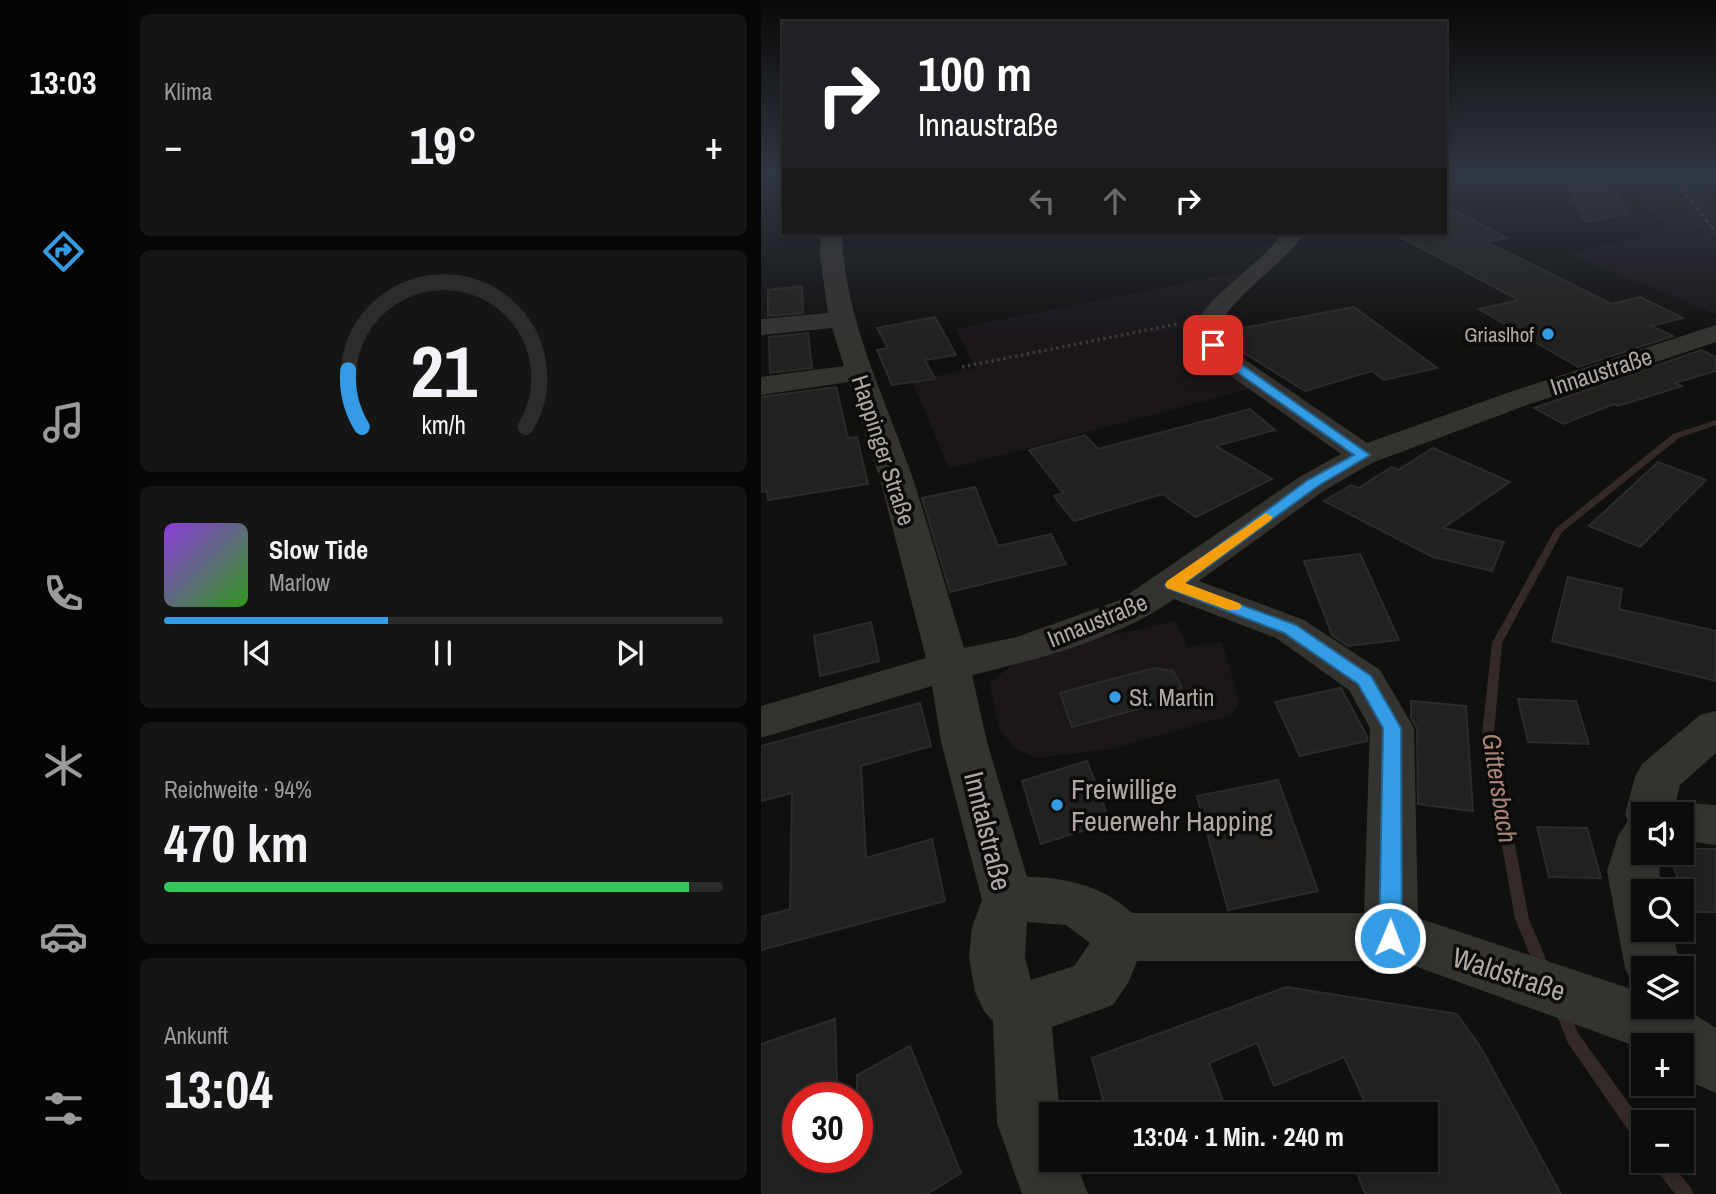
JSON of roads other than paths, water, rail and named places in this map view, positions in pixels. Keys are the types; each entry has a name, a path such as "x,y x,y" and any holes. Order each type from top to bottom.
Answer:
{"street":[{"name":"Happinger Straße","path":"831,235 831,257 842,319 896,479 949,666"},
{"path":"1293,235 1285,247 1222,302 1209,317 1203,331 1231,363 1364,455"},
{"path":"761,327 842,319"},
{"name":"Innaustraße","path":"761,722 949,666 1025,649 1134,609 1173,585 1313,483 1364,455 1520,398 1716,333"},
{"path":"761,386 859,372"},
{"path":"1173,585 1290,629 1365,680 1392,728 1390,938"},
{"name":"Inntalstraße","path":"949,666 964,742 1008,900 999,927 997,958 1004,992 1022,1010"},
{"path":"1652,802 1659,777 1716,727"},
{"path":"1694,822 1716,825"},
{"path":"1008,900 1043,899 1077,904 1101,917 1120,937 1109,965 1093,986 1022,1010 1029,1124 1055,1194"},
{"name":"Waldstraße","path":"1120,937 1401,937 1581,998 1631,1010"},
{"name":"Waldstraße","path":"1664,1019 1716,1063"}],"waterway":[{"name":"Gittersbach","path":"1543,969 1522,919 1488,734 1497,643 1558,531 1676,436 1716,422"},
{"name":"Gittersbach","path":"1561,1009 1573,1038 1631,1120"},
{"name":"Gittersbach","path":"1669,1173 1685,1194"}],"place":[{"name":"Griaslhof","path":"1548,334"},
{"name":"St. Martin","path":"1115,697"},
{"name":"Freiwillige Feuerwehr Happing","path":"1057,805"}]}
